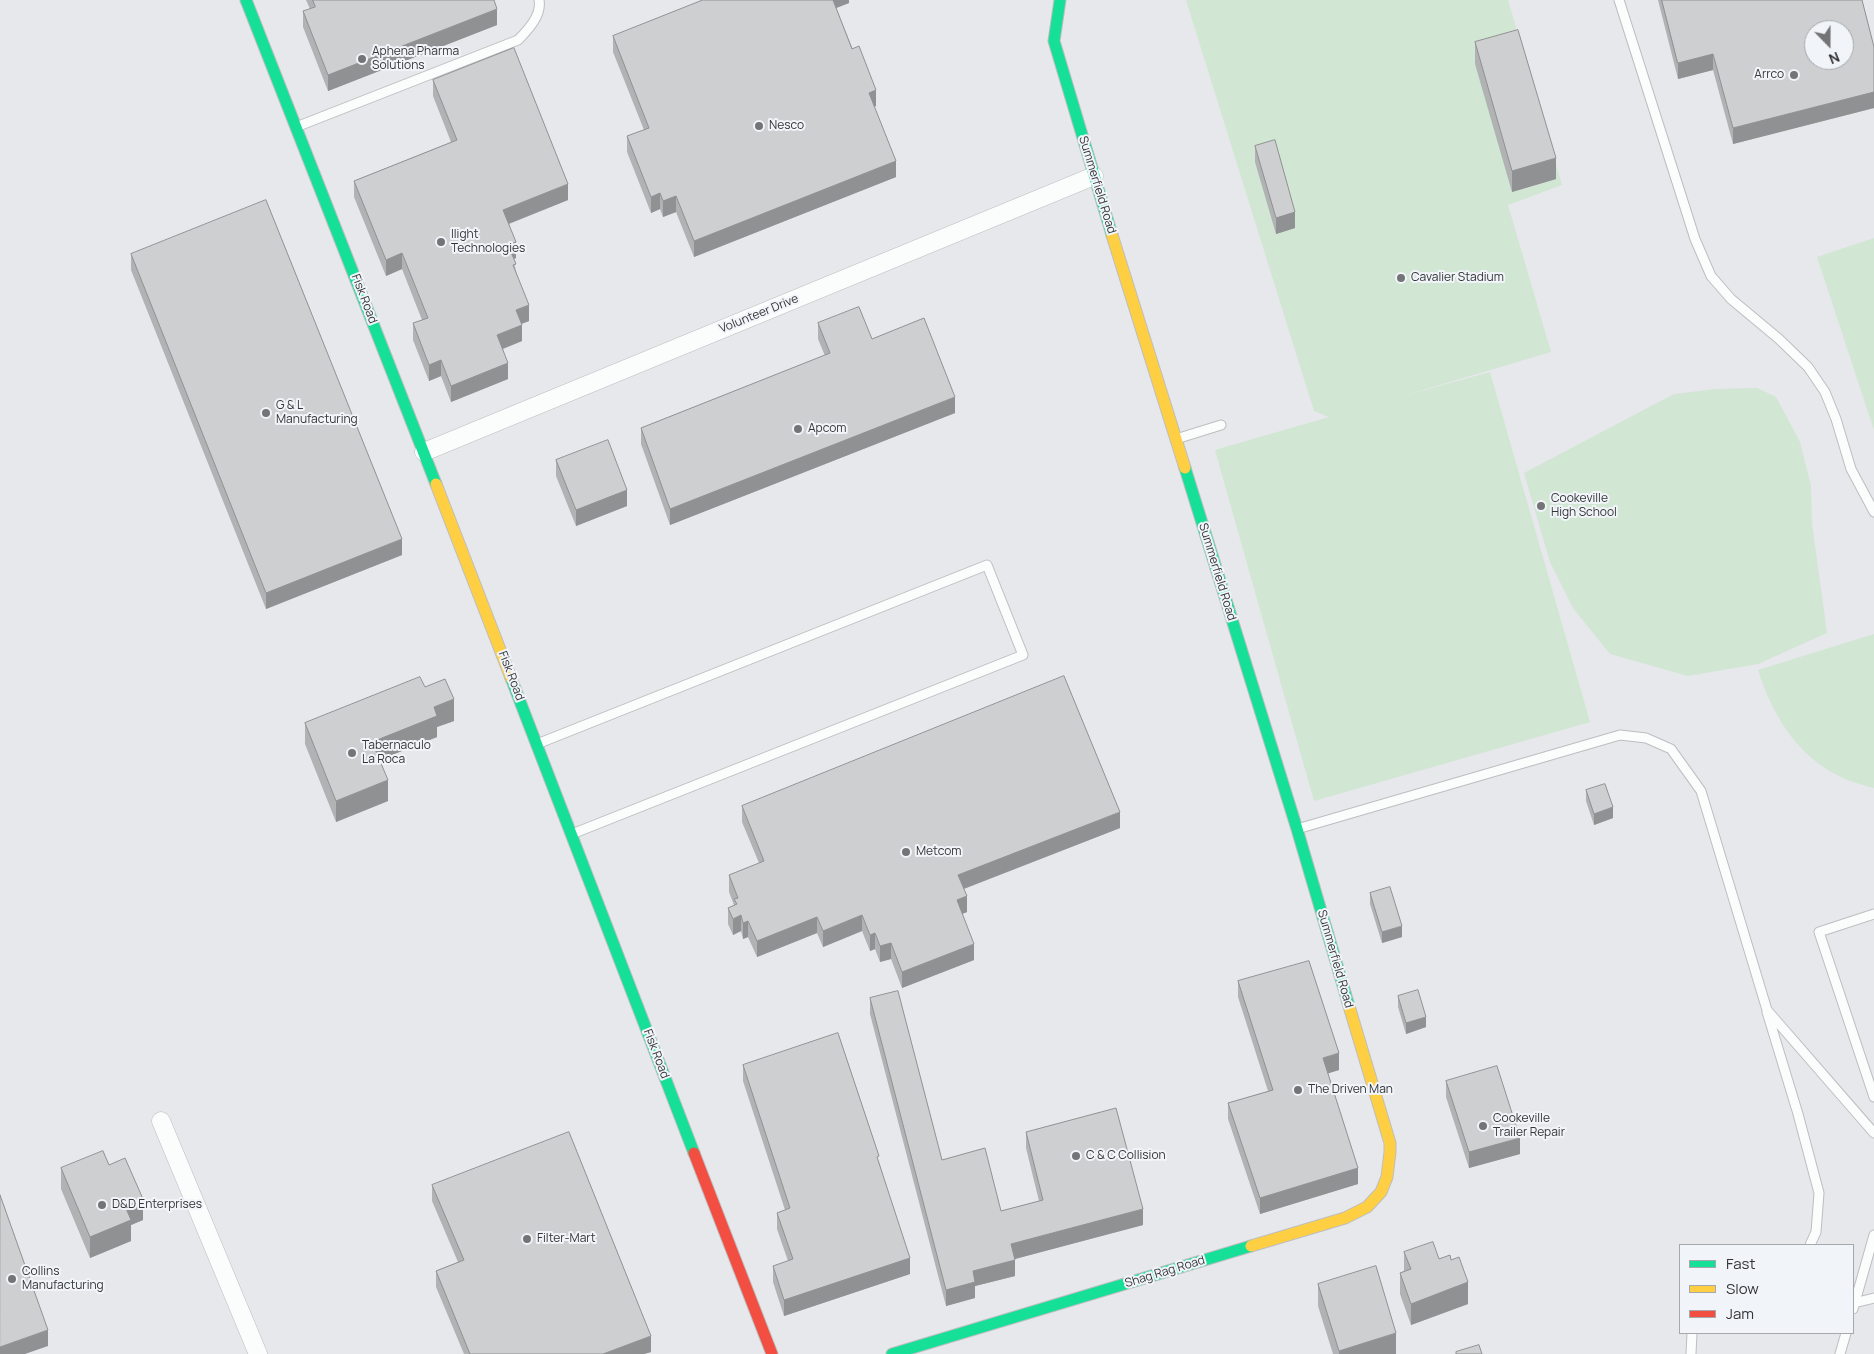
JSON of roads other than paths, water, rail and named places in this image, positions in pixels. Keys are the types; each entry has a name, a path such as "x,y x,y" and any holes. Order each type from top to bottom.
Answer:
{"street":[{"name":"Fisk Road","path":"246,0 424,452 772,1354"},
{"name":"Summerfield Road","path":"1060,0 1054,41 1094,176 1297,829 1390,1143"},
{"name":"Volunteer Drive","path":"424,452 1094,176"},
{"path":"161,1121 258,1354"},
{"name":"Shag Rag Road","path":"892,1354 1345,1218 1369,1206 1383,1191 1390,1168 1390,1143"}],"lane":[{"path":"296,127 518,40 530,27 540,6 539,0"},
{"path":"1619,0 1695,239 1711,276 1731,299 1779,339 1808,367 1825,392 1836,419 1851,469 1874,512"},
{"path":"1176,439 1221,425"},
{"path":"537,744 987,565 1023,655 572,834"},
{"path":"1297,829 1620,735 1646,738 1671,749 1701,790 1798,1114 1819,1193 1816,1232 1810,1244"},
{"path":"1874,914 1818,932 1874,1097"},
{"path":"1766,1010 1874,1133"},
{"path":"1854,1306 1874,1235"},
{"path":"1854,1306 1874,1298"},
{"path":"1691,1354 1692,1334"},
{"path":"1840,1354 1846,1334"}],"place":[{"name":"Aphena Pharma Solutions","path":"362,59"},
{"name":"Arrco","path":"1794,75"},
{"name":"Nesco","path":"759,126"},
{"name":"Ilight Technologies","path":"441,242"},
{"name":"Cavalier Stadium","path":"1401,278"},
{"name":"G & L Manufacturing","path":"266,413"},
{"name":"Apcom","path":"798,429"},
{"name":"Cookeville High School","path":"1541,506"},
{"name":"Tabernaculo La Roca","path":"352,753"},
{"name":"Metcom","path":"906,852"},
{"name":"The Driven Man","path":"1298,1090"},
{"name":"Cookeville Trailer Repair","path":"1483,1126"},
{"name":"C & C Collision","path":"1076,1156"},
{"name":"D&D Enterprises","path":"102,1205"},
{"name":"Filter-Mart","path":"527,1239"},
{"name":"Collins Manufacturing","path":"12,1279"}]}
